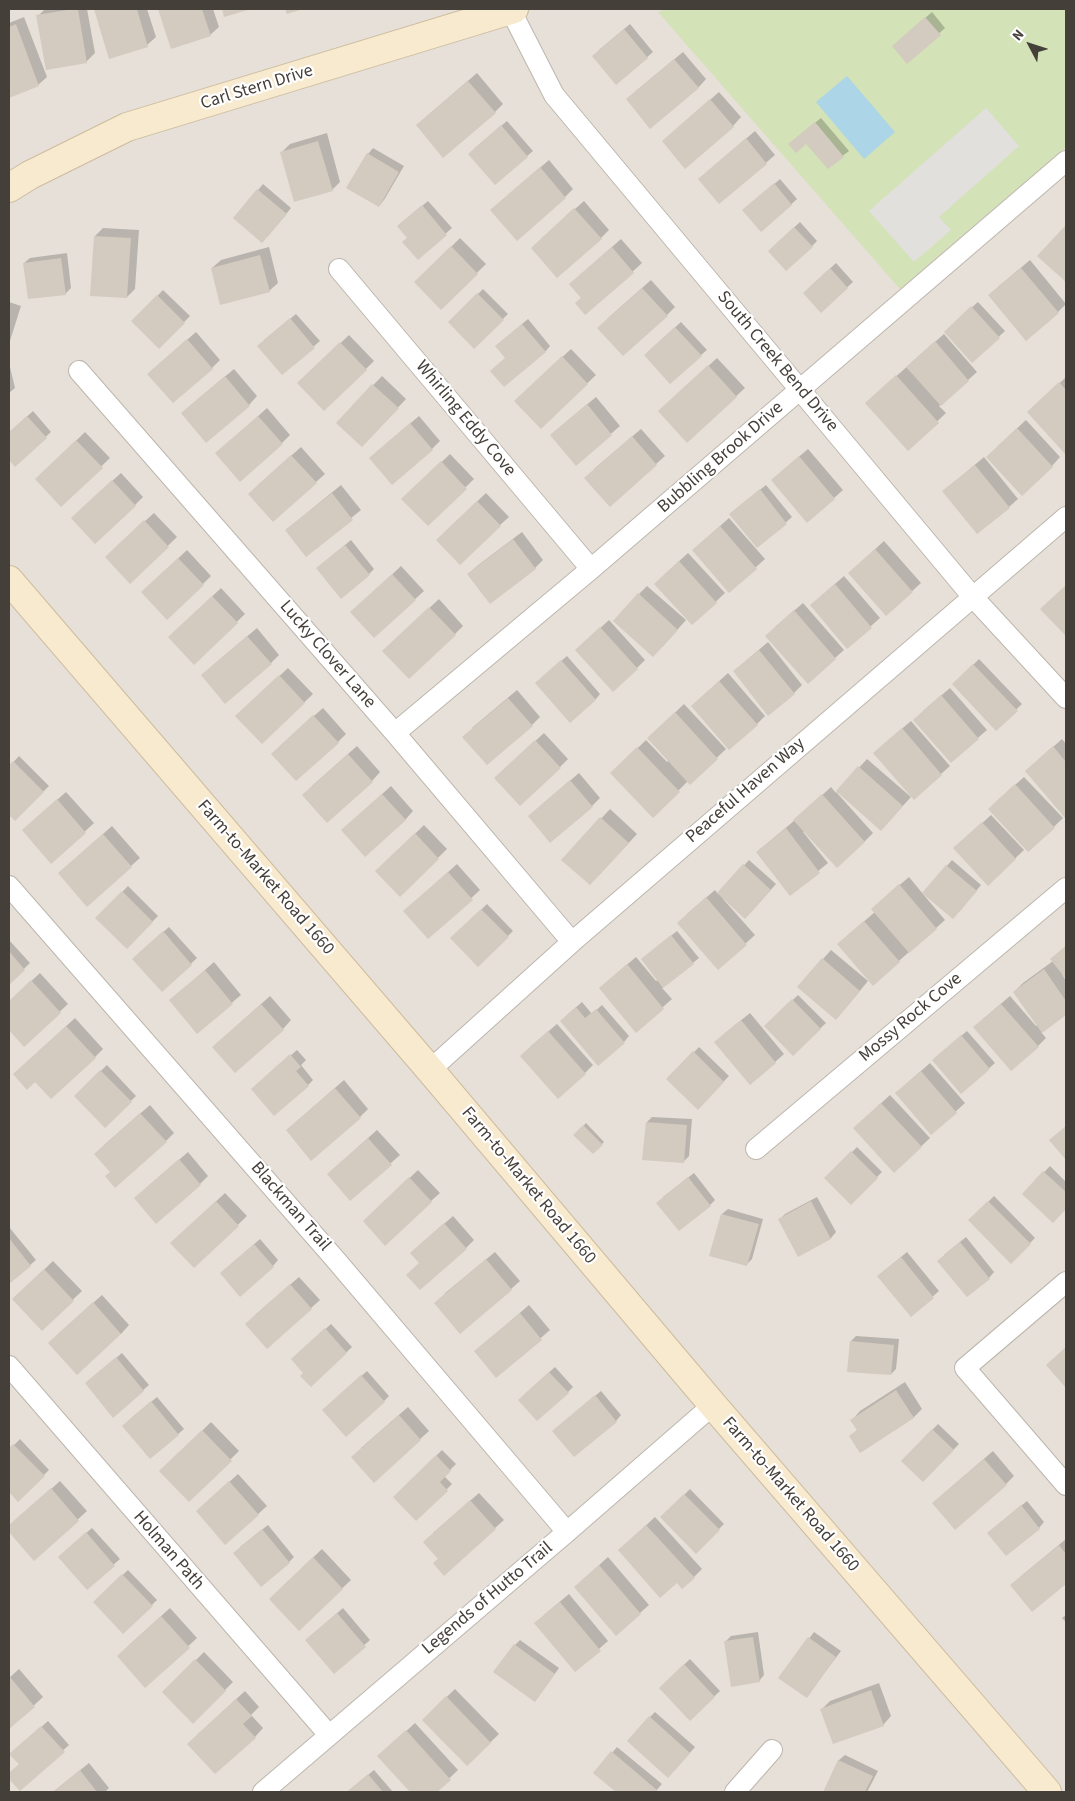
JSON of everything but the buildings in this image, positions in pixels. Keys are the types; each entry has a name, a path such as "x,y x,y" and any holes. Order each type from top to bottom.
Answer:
{"main road":[{"name":"Carl Stern Drive","path":"9,188 30,175 127,128 512,9"},
{"name":"Farm-to-Market Road 1660","path":"9,580 430,1070 712,1405 1047,1792"}],"street":[{"name":"South Creek Bend Drive","path":"512,9 554,94 972,596 1066,698"},
{"name":"Bubbling Brook Drive","path":"395,733 591,569 1066,161"},
{"name":"Whirling Eddy Cove","path":"339,269 591,569"},
{"name":"Lucky Clover Lane","path":"78,371 395,733 572,942"},
{"name":"Peaceful Haven Way","path":"430,1070 572,942 1066,517"},
{"name":"Blackman Trail","path":"9,886 341,1267 567,1532"},
{"name":"Mossy Rock Cove","path":"756,1149 1066,888"},
{"path":"1066,1282 965,1368 1066,1485"},
{"name":"Holman Path","path":"9,1366 328,1735"},
{"name":"Legends of Hutto Trail","path":"263,1792 567,1532 712,1405"},
{"path":"735,1792 772,1750"}],"shaded area":[{"path":"9,9 1066,9 1066,1792 9,1792"},
{"path":"986,108 1019,146 939,217 951,230 914,262 869,211"}],"green space":[{"path":"667,9 1066,9 1066,147 900,289 658,12"}],"water":[{"path":"847,76 895,132 864,159 816,102"}]}
